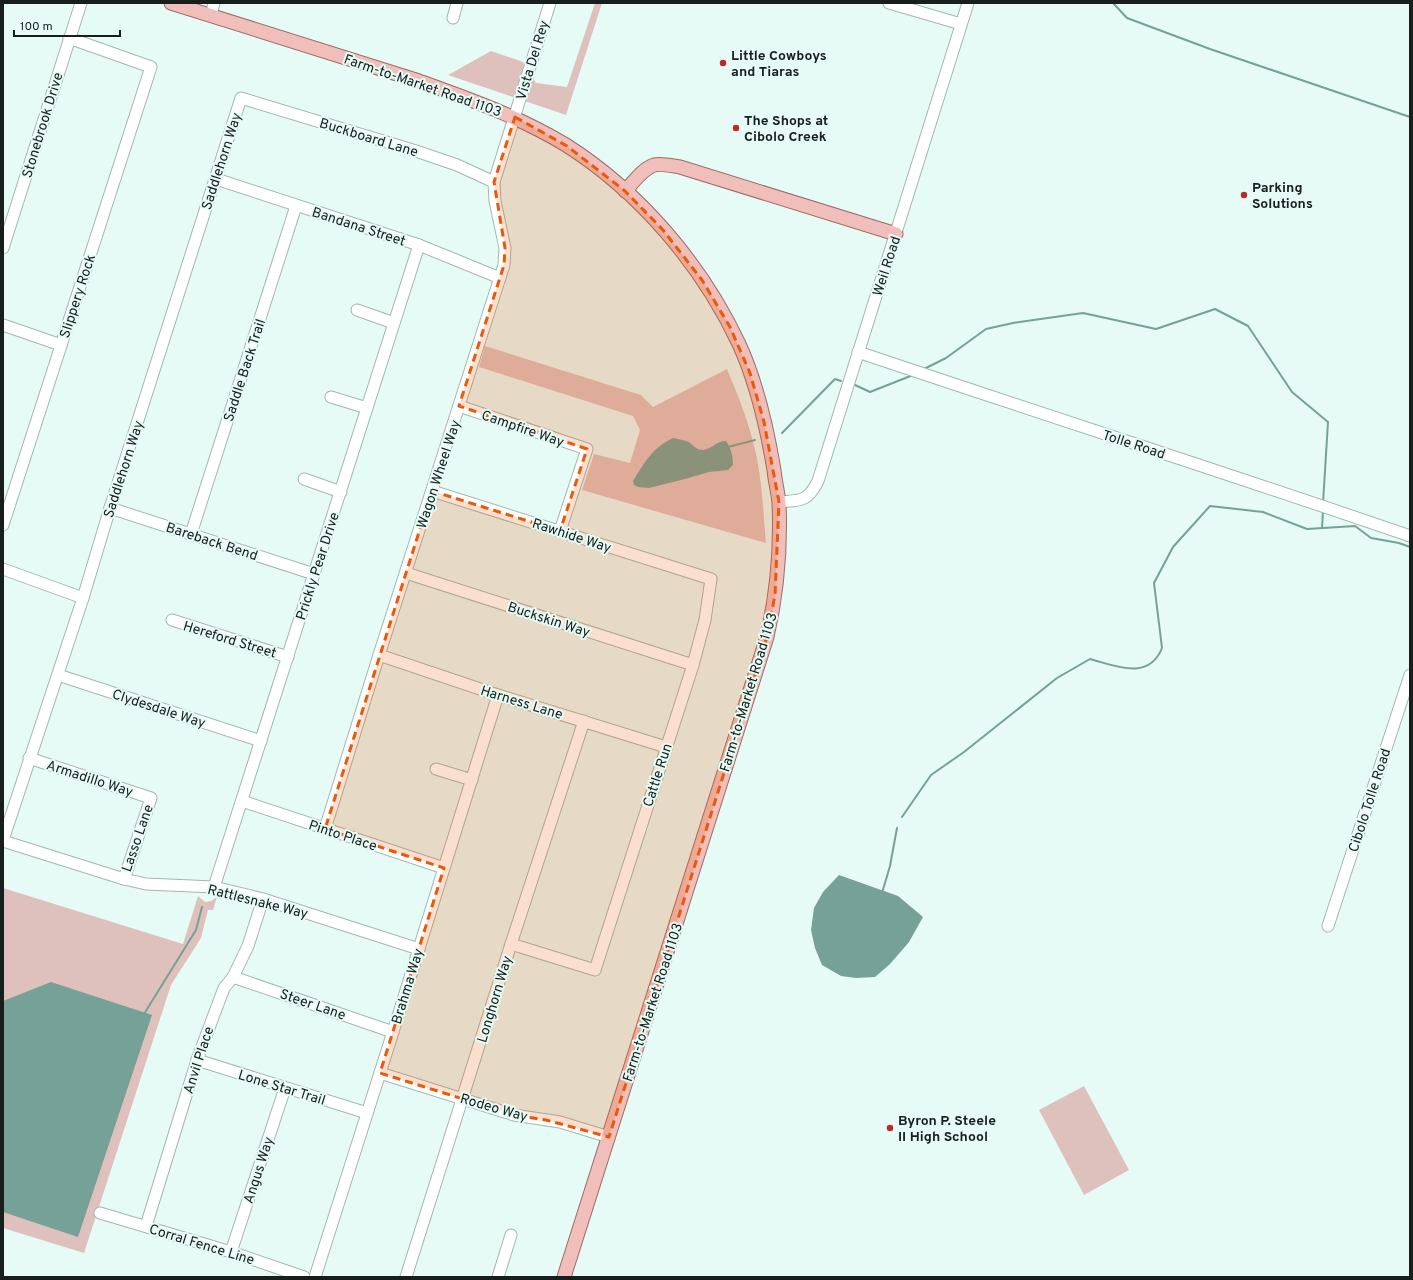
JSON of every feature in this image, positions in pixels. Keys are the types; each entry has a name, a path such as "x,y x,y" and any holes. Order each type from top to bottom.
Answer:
{"main road":[{"name":"Farm-to-Market Road 1103","path":"171,3 419,81 515,117 567,146 625,191 681,251 718,305 739,345 750,373 764,422 778,502 778,552 776,588 772,615 767,637 564,1277"},
{"path":"625,191 642,173 654,165 680,167 896,234"}],"street":[{"name":"Stonebrook Drive","path":"3,248 81,3"},
{"path":"211,16 214,3"},
{"path":"453,18 457,3"},
{"name":"Vista Del Rey","path":"515,117 550,3"},
{"path":"889,3 961,24"},
{"name":"Weil Road","path":"778,502 806,498 813,491 818,481 968,3"},
{"name":"Slippery Rock","path":"3,525 151,67 69,38"},
{"name":"Saddlehorn Way","path":"3,841 29,758 83,598 110,508 241,98"},
{"name":"Buckboard Lane","path":"241,98 423,153 458,165 494,182"},
{"name":"Wagon Wheel Way","path":"325,829 504,265 505,248 495,201 494,182 515,117"},
{"name":"Bandana Street","path":"216,179 419,245 500,278"},
{"name":"Saddle Back Trail","path":"192,534 296,206"},
{"name":"Prickly Pear Drive","path":"214,887 419,245"},
{"path":"357,310 394,323"},
{"path":"3,325 61,345"},
{"name":"Tolle Road","path":"858,352 1325,506 1410,536"},
{"path":"331,397 367,408"},
{"name":"Campfire Way","path":"460,406 587,449 560,531"},
{"path":"304,479 341,492"},
{"name":"Rawhide Way","path":"432,491 711,579"},
{"name":"Bareback Bend","path":"110,508 314,574"},
{"path":"3,569 83,598"},
{"name":"Buckskin Way","path":"406,573 693,666"},
{"name":"Cattle Run","path":"511,944 595,970 693,666 705,620 711,579"},
{"name":"Hereford Street","path":"172,620 288,657"},
{"name":"Harness Lane","path":"379,655 498,695 666,747"},
{"name":"Clydesdale Way","path":"58,675 261,741"},
{"name":"Cibolo Tolle Road","path":"1328,926 1410,675"},
{"name":"Brahma Way","path":"315,1277 498,695"},
{"name":"Longhorn Way","path":"406,1277 464,1098 511,944 584,721"},
{"name":"Armadillo Way","path":"29,758 151,798"},
{"path":"436,769 472,780"},
{"name":"Lasso Lane","path":"124,879 151,798"},
{"name":"Pinto Place","path":"242,801 444,868"},
{"name":"Rattlesnake Way","path":"3,841 124,879 146,884 214,887 263,899 419,949"},
{"name":"Anvil Place","path":"146,1226 197,1060 224,988 234,977 248,946 263,899"},
{"name":"Steer Lane","path":"234,977 393,1032"},
{"name":"Lone Star Trail","path":"197,1060 367,1113"},
{"name":"Rodeo Way","path":"380,1073 464,1098 514,1115 560,1122 609,1137"},
{"name":"Angus Way","path":"231,1252 285,1088"},
{"name":"Corral Fence Line","path":"100,1213 231,1252 304,1277"},
{"path":"498,1277 511,1235"}],"highlighted area":[{"path":"515,117 567,146 625,191 663,230 702,280 730,327 750,373 764,422 779,502 775,595 767,637 609,1137 546,1120 514,1115 380,1073 444,868 325,829 432,491 560,531 587,449 459,406 504,265 505,248 494,182"}],"shaded area":[{"path":"595,3 602,3 566,115 448,75 491,51 523,62 536,83 567,87"},
{"path":"485,346 641,395 653,407 727,369 745,414 756,454 762,492 766,543 582,490 594,454 630,463 640,430 633,416 479,367"},
{"path":"673,438 689,442 701,450 709,448 719,442 726,441 733,458 733,465 728,470 709,472 649,488 634,485 633,481 654,451"},
{"path":"839,875 898,896 923,917 909,942 890,964 875,977 856,978 841,976 822,965 815,948 811,930 814,908 823,892"},
{"path":"3,888 183,944 198,896 205,902 211,901 217,897 213,910 208,910 201,938 171,985 84,1253 3,1228"},
{"path":"51,982 152,1015 78,1237 3,1212 3,1001"},
{"path":"1084,1086 1129,1170 1084,1195 1039,1110"}],"waterway":[{"path":"1113,3 1127,18 1210,49 1410,117"},
{"path":"924,369 946,358 986,329 1013,323 1083,313 1156,329 1215,309 1248,326 1292,392 1328,422 1323,503"},
{"path":"855,385 870,392 913,375"},
{"path":"782,433 835,379 841,381"},
{"path":"728,447 755,440"},
{"path":"902,817 931,775 964,752 1057,678 1090,659 1121,667 1140,668 1149,665 1156,658 1162,648 1154,583 1173,547 1210,506 1263,512 1307,529 1355,526 1371,538 1399,543 1410,547"},
{"path":"1322,528 1323,511"},
{"path":"882,893 890,866 897,828"},
{"path":"144,1014 196,930 202,907"}],"place":[{"name":"Little Cowboys and Tiaras","path":"723,63"},
{"name":"The Shops at Cibolo Creek","path":"736,128"},
{"name":"Parking Solutions","path":"1244,195"},
{"name":"Byron P. Steele II High School","path":"890,1128"}]}
